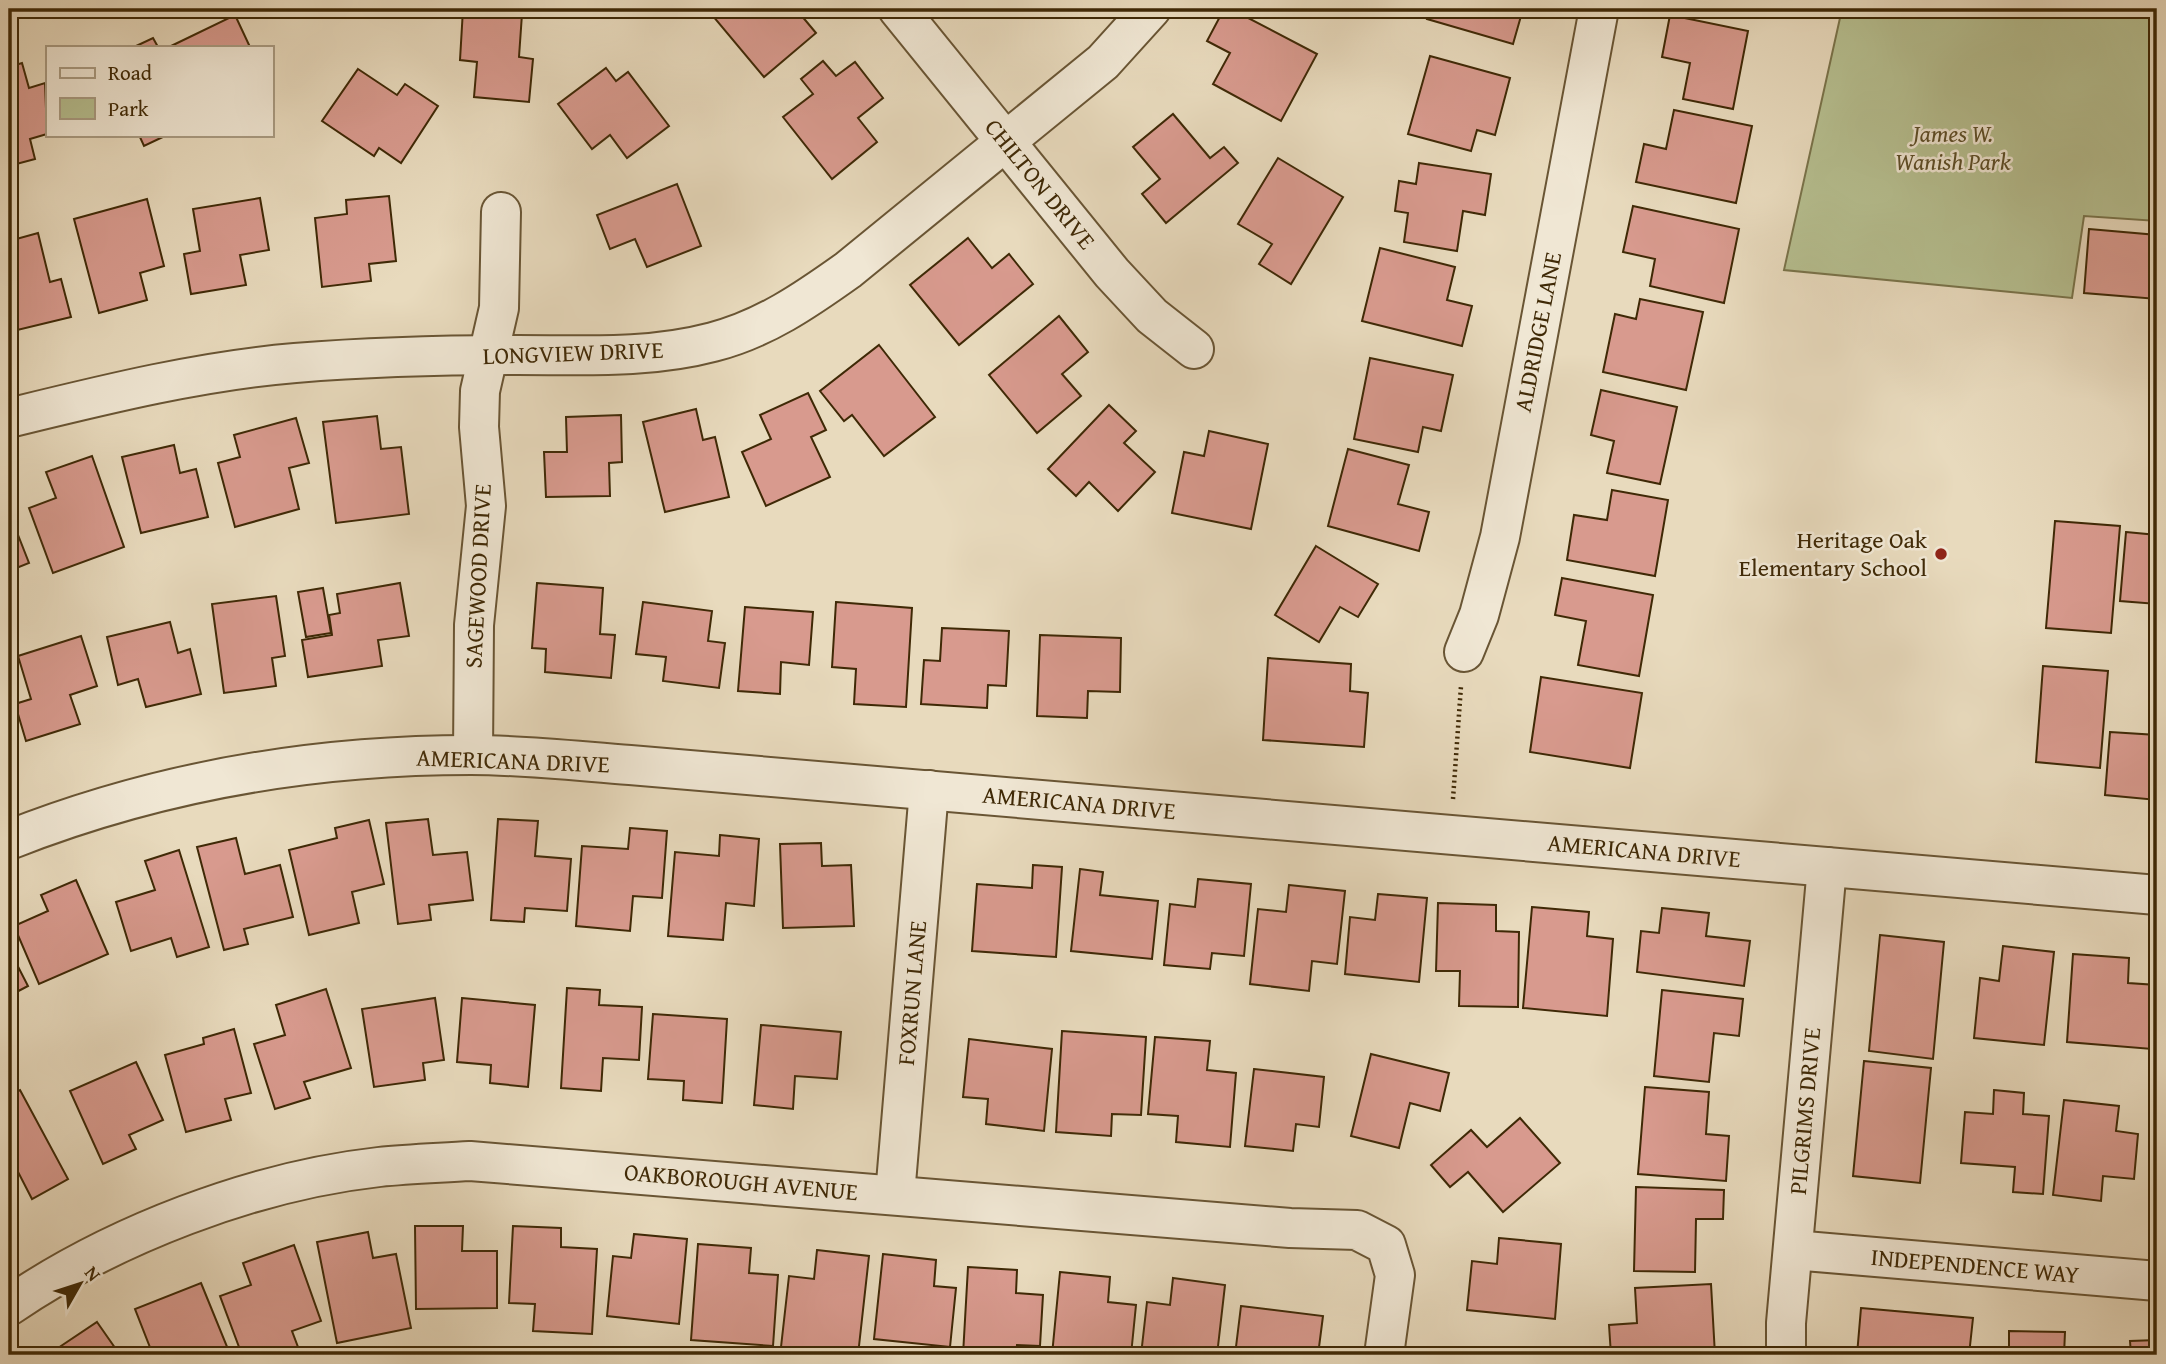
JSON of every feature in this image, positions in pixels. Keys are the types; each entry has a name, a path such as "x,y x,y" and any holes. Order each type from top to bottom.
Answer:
{"street":[{"name":"CHILTON DRIVE","path":"898,9 1112,273 1152,316 1194,349"},
{"name":"LONGVIEW DRIVE","path":"9,418 163,383 292,363 488,355 654,354 715,342 759,326 805,301 837,278 1103,62 1151,9"},
{"name":"ALDRIDGE LANE","path":"1464,652 1479,615 1500,537 1600,9"},
{"name":"SAGEWOOD DRIVE","path":"473,755 474,625 486,506 479,427 480,390 499,308 501,212"},
{"name":"AMERICANA DRIVE","path":"9,840 94,809 228,776 342,762 473,755 929,790 2157,895"},
{"name":"FOXRUN LANE","path":"895,1195 929,790"},
{"name":"PILGRIMS DRIVE","path":"1786,1355 1826,867"},
{"name":"OAKBOROUGH AVENUE","path":"9,1306 36,1287 116,1245 196,1212 289,1185 378,1167 470,1161 1290,1228 1357,1230 1385,1245 1395,1275 1384,1355"},
{"name":"INDEPENDENCE WAY","path":"1793,1250 2157,1281"}],"path":[{"path":"1451,835 1464,652"}],"green space":[{"name":"James W. Wanish Park","path":"1842,9 2157,9 2157,221 2084,216 2072,298 1784,270"}],"building":[{"path":"463,9 522,14 519,57 533,59 529,102 474,97 477,62 460,60"},
{"path":"720,9 796,9 816,33 764,77 712,15"},
{"path":"1224,9 1231,9 1317,54 1281,121 1213,84 1230,53 1207,41"},
{"path":"1430,9 1523,9 1513,44 1427,19"},
{"path":"1721,9 1762,9 1761,15"},
{"path":"235,15 250,46 171,46"},
{"path":"1670,15 1748,31 1733,109 1683,99 1690,63 1662,57"},
{"path":"153,38 157,46 136,46"},
{"path":"1430,56 1510,78 1495,135 1477,130 1471,151 1408,134"},
{"path":"823,61 836,76 855,62 883,98 858,118 877,142 832,179 783,117 813,94 801,79"},
{"path":"22,63 29,88 45,83 46,134 30,139 35,159 9,166 9,67"},
{"path":"606,68 616,81 628,72 669,126 627,158 610,135 592,149 558,104"},
{"path":"358,69 397,95 405,84 438,106 401,163 379,148 374,156 322,121"},
{"path":"1674,110 1752,126 1736,203 1636,182 1644,144 1666,149"},
{"path":"1173,114 1210,158 1224,147 1238,163 1166,223 1142,194 1160,179 1133,147"},
{"path":"139,136 165,136 144,146"},
{"path":"1278,158 1343,197 1291,284 1259,264 1272,244 1238,224"},
{"path":"1419,163 1491,174 1485,215 1463,211 1457,251 1404,242 1408,213 1395,211 1399,181 1416,184"},
{"path":"677,184 701,246 647,267 635,239 610,249 597,215"},
{"path":"389,196 396,261 369,264 371,281 322,287 315,218 347,214 346,200"},
{"path":"260,198 269,250 240,255 246,285 191,294 184,254 200,251 193,209"},
{"path":"147,199 164,266 140,273 147,300 99,313 74,219"},
{"path":"1633,206 1739,229 1724,303 1650,286 1655,259 1623,252"},
{"path":"2089,229 2157,235 2157,299 2084,293"},
{"path":"38,233 50,282 61,279 71,317 9,332 9,241"},
{"path":"968,238 992,268 1009,254 1033,284 959,345 910,285"},
{"path":"1380,248 1455,267 1447,300 1472,306 1462,346 1362,321"},
{"path":"1640,299 1703,312 1686,390 1603,372 1615,314 1636,319"},
{"path":"1059,316 1088,352 1062,374 1081,396 1037,433 989,375"},
{"path":"879,345 935,417 884,456 852,415 844,421 820,391"},
{"path":"1370,358 1453,375 1441,431 1423,427 1418,452 1354,439"},
{"path":"1601,390 1677,407 1660,484 1607,473 1614,441 1591,435"},
{"path":"808,393 826,430 811,437 830,477 766,506 742,452 771,439 760,415"},
{"path":"1109,405 1136,431 1124,443 1155,472 1118,511 1089,482 1076,496 1048,469"},
{"path":"696,409 703,440 715,437 729,497 665,512 643,422"},
{"path":"621,415 622,462 609,463 610,496 546,497 544,452 567,452 566,417"},
{"path":"377,416 381,449 401,447 409,514 336,523 323,422"},
{"path":"296,418 309,463 289,468 299,509 235,527 218,463 240,457 234,435"},
{"path":"1209,431 1268,444 1251,529 1172,513 1184,452 1204,456"},
{"path":"174,445 180,473 196,469 208,517 141,533 122,457"},
{"path":"1348,449 1409,465 1398,504 1429,512 1419,551 1328,526"},
{"path":"92,456 124,547 53,573 29,508 56,498 46,472"},
{"path":"1612,490 1668,500 1655,576 1567,560 1574,515 1607,520"},
{"path":"9,512 29,563 9,571"},
{"path":"2055,521 2120,526 2111,633 2046,628"},
{"path":"2126,532 2157,535 2157,604 2120,601"},
{"path":"1316,546 1378,584 1358,617 1340,607 1319,642 1275,615"},
{"path":"1562,578 1653,595 1639,676 1578,665 1586,621 1555,615"},
{"path":"400,583 409,636 378,640 382,666 308,677 302,640 332,635 329,615 340,613 337,594"},
{"path":"537,583 603,588 600,634 615,635 611,678 545,672 546,649 532,648"},
{"path":"323,588 331,633 306,637 298,592"},
{"path":"276,596 285,656 272,658 276,686 224,693 212,604"},
{"path":"643,602 712,611 708,641 725,643 719,688 663,681 666,657 636,654"},
{"path":"836,602 912,608 906,707 854,704 856,669 832,667"},
{"path":"745,607 813,612 809,665 781,662 780,694 738,691"},
{"path":"170,622 178,653 190,649 201,694 146,707 138,679 118,685 107,637"},
{"path":"942,628 1009,631 1006,686 988,685 987,708 921,704 924,660 940,661"},
{"path":"1040,635 1121,638 1120,692 1088,691 1087,718 1037,716"},
{"path":"81,636 97,686 70,695 80,724 26,741 15,704 31,699 18,656"},
{"path":"1268,658 1351,664 1350,691 1368,693 1364,747 1263,740"},
{"path":"2043,666 2108,671 2100,768 2036,762"},
{"path":"1541,677 1642,693 1630,768 1530,752"},
{"path":"2110,732 2157,735 2157,800 2105,795"},
{"path":"428,819 433,855 467,852 473,900 429,905 431,920 398,924 386,823"},
{"path":"498,819 538,821 535,856 571,859 567,911 525,908 524,922 491,920"},
{"path":"369,820 384,884 352,892 359,923 309,935 289,850 337,838 335,828"},
{"path":"630,828 667,831 662,898 633,896 630,931 576,926 582,846 628,849"},
{"path":"720,835 759,839 754,906 726,903 723,940 668,936 675,852 719,856"},
{"path":"236,838 245,874 280,865 293,917 244,929 248,944 224,950 197,847"},
{"path":"821,843 822,866 851,865 854,926 783,928 780,844"},
{"path":"179,850 209,947 177,957 171,938 131,951 116,902 155,890 145,861"},
{"path":"1033,865 1062,867 1056,957 972,951 977,884 1032,888"},
{"path":"1080,869 1103,872 1100,895 1158,901 1152,959 1071,951"},
{"path":"1198,879 1251,884 1244,956 1212,953 1210,969 1164,965 1170,904 1195,907"},
{"path":"76,880 108,954 39,984 14,926 48,911 41,895"},
{"path":"1289,885 1345,891 1337,964 1312,961 1309,991 1250,984 1258,909 1286,912"},
{"path":"1378,894 1427,898 1419,982 1345,974 1350,917 1375,920"},
{"path":"1438,903 1496,905 1496,931 1519,932 1518,1007 1459,1006 1460,971 1436,971"},
{"path":"1532,907 1589,912 1587,936 1613,939 1607,1016 1523,1008"},
{"path":"1662,908 1709,913 1706,936 1750,941 1744,986 1637,972 1641,931 1659,933"},
{"path":"1880,935 1944,942 1933,1059 1869,1051"},
{"path":"2003,946 2054,952 2044,1045 1974,1038 1980,978 1999,981"},
{"path":"9,949 28,986 9,996"},
{"path":"2073,954 2129,958 2128,983 2157,985 2152,1049 2067,1042"},
{"path":"567,988 600,990 599,1005 642,1007 639,1060 603,1058 601,1091 561,1088"},
{"path":"326,989 351,1068 304,1082 310,1098 275,1109 254,1044 285,1035 276,1005"},
{"path":"1662,990 1743,999 1739,1036 1714,1033 1709,1082 1654,1076"},
{"path":"435,998 444,1060 423,1063 425,1080 374,1087 362,1009"},
{"path":"462,998 535,1005 528,1087 490,1083 491,1065 457,1062"},
{"path":"653,1014 727,1019 722,1103 683,1100 684,1081 648,1079"},
{"path":"761,1025 841,1032 837,1079 795,1076 793,1109 754,1105"},
{"path":"234,1029 251,1093 225,1099 231,1120 186,1132 165,1055 204,1044 203,1038"},
{"path":"1062,1031 1146,1037 1141,1115 1112,1114 1111,1136 1056,1132"},
{"path":"1155,1037 1210,1041 1207,1070 1236,1073 1230,1147 1176,1142 1178,1116 1148,1114"},
{"path":"969,1039 1052,1049 1044,1131 986,1124 988,1099 963,1097"},
{"path":"1371,1054 1449,1073 1440,1111 1410,1103 1399,1148 1351,1136"},
{"path":"1864,1061 1931,1068 1920,1183 1853,1176"},
{"path":"136,1062 163,1120 129,1135 136,1149 103,1164 70,1091"},
{"path":"1254,1069 1324,1077 1319,1127 1296,1124 1293,1151 1245,1146"},
{"path":"1645,1087 1709,1092 1706,1134 1729,1136 1726,1181 1638,1174"},
{"path":"20,1090 68,1179 32,1199 15,1166 9,1169 9,1096"},
{"path":"1994,1090 2024,1093 2023,1114 2049,1116 2043,1194 2013,1192 2015,1167 1961,1163 1965,1112 1993,1114"},
{"path":"2064,1100 2119,1106 2116,1131 2138,1134 2134,1179 2103,1176 2101,1201 2053,1195"},
{"path":"2154,1113 2157,1113 2157,1180 2150,1179"},
{"path":"1520,1118 1560,1163 1503,1212 1468,1172 1450,1187 1431,1165 1471,1130 1487,1147"},
{"path":"1636,1187 1724,1190 1723,1219 1696,1219 1695,1272 1634,1271"},
{"path":"415,1226 463,1226 462,1251 497,1251 497,1308 416,1309"},
{"path":"513,1226 561,1228 561,1247 597,1249 592,1334 533,1331 535,1304 509,1303"},
{"path":"368,1232 373,1258 396,1254 411,1328 337,1343 317,1242"},
{"path":"634,1234 687,1239 679,1324 607,1316 613,1256 631,1258"},
{"path":"1499,1238 1561,1244 1555,1319 1467,1310 1472,1261 1497,1264"},
{"path":"698,1244 751,1248 749,1273 778,1275 773,1346 691,1340"},
{"path":"294,1245 321,1321 292,1331 301,1355 242,1355 220,1296 251,1285 243,1263"},
{"path":"817,1250 869,1256 858,1355 781,1347 789,1276 814,1279"},
{"path":"883,1254 936,1260 934,1286 956,1288 950,1347 874,1339"},
{"path":"968,1267 1017,1270 1016,1293 1043,1295 1040,1346 1017,1345 1016,1355 963,1355"},
{"path":"1060,1272 1110,1277 1108,1302 1136,1305 1131,1355 1052,1355"},
{"path":"1173,1278 1225,1285 1217,1355 1141,1355 1147,1302 1170,1305"},
{"path":"201,1283 230,1354 153,1355 135,1309"},
{"path":"1711,1284 1715,1355 1611,1355 1609,1325 1637,1323 1635,1288"},
{"path":"1241,1306 1323,1316 1318,1355 1235,1355"},
{"path":"1861,1308 1973,1318 1969,1355 1857,1355"},
{"path":"97,1322 120,1355 62,1355 58,1348"},
{"path":"2009,1331 2065,1332 2064,1355 2009,1355"},
{"path":"2157,1340 2157,1355 2131,1355 2130,1341"},
{"path":"1451,1350 1536,1351 1536,1355 1451,1355"}],"place":[{"name":"Heritage Oak Elementary School","path":"1941,554"}]}
